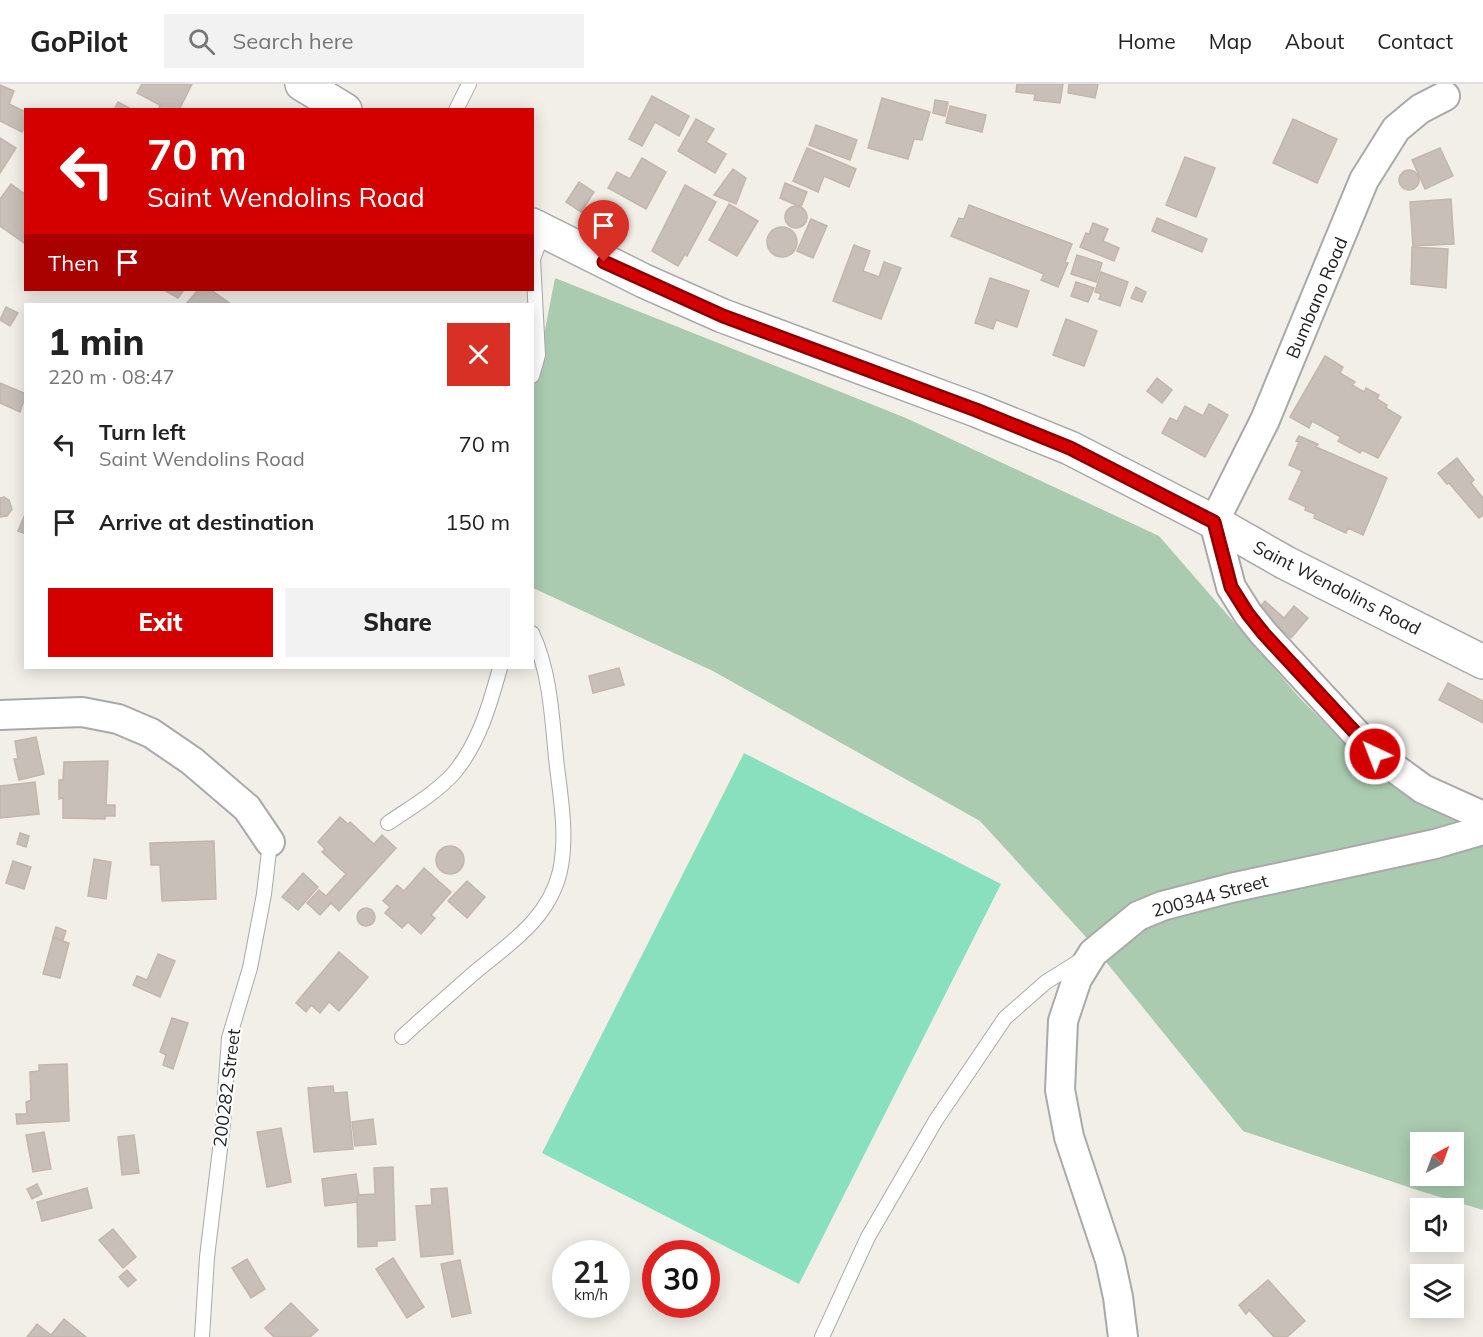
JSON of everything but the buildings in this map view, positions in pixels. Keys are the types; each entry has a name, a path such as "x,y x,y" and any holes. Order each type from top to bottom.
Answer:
{"street":[{"path":"302,84 342,108"},
{"name":"Bumbano Road","path":"1214,522 1265,420 1335,256 1364,180 1396,129 1420,109 1445,96"},
{"name":"Saint Wendolins Road","path":"538,229 644,281 723,316 976,410 1070,448 1214,522 1286,563 1483,662"},
{"path":"1214,522 1231,587 1264,634 1375,754 1423,789 1483,816"},
{"path":"0,715 82,712 118,719 151,733 192,761 247,808 270,842"},
{"name":"200344 Street","path":"1123,1337 1118,1296 1110,1260 1069,1137 1060,1090 1063,1021 1077,979 1093,953 1138,916 1162,906 1231,888 1435,844 1483,830"}],"lane":[{"path":"457,108 469,84"},
{"path":"534,253 538,229"},
{"path":"534,278 538,355 534,369"},
{"path":"402,1036 526,931 542,912 555,890 561,869 564,821 549,696 534,637"},
{"path":"388,823 422,800 453,773 471,749 489,706 500,669"},
{"name":"200282 Street","path":"202,1337 207,1257 223,1124 229,1038 250,968 264,894 270,842"},
{"path":"822,1337 868,1237 936,1120 1005,1018 1046,982 1093,953"}],"green space":[{"path":"555,278 906,418 1159,536 1298,696 1379,779 1462,819 1483,826 1483,1210 1464,1204 1464,1198 1443,1198 1417,1190 1243,1131 1085,936 980,821 713,671 534,588 534,387"},
{"path":"744,753 1001,884 799,1284 720,1244 720,1240 713,1240 542,1153"}],"route":[{"path":"604,262 723,316 976,410 1070,448 1214,522 1231,587 1248,614 1375,754"}]}
